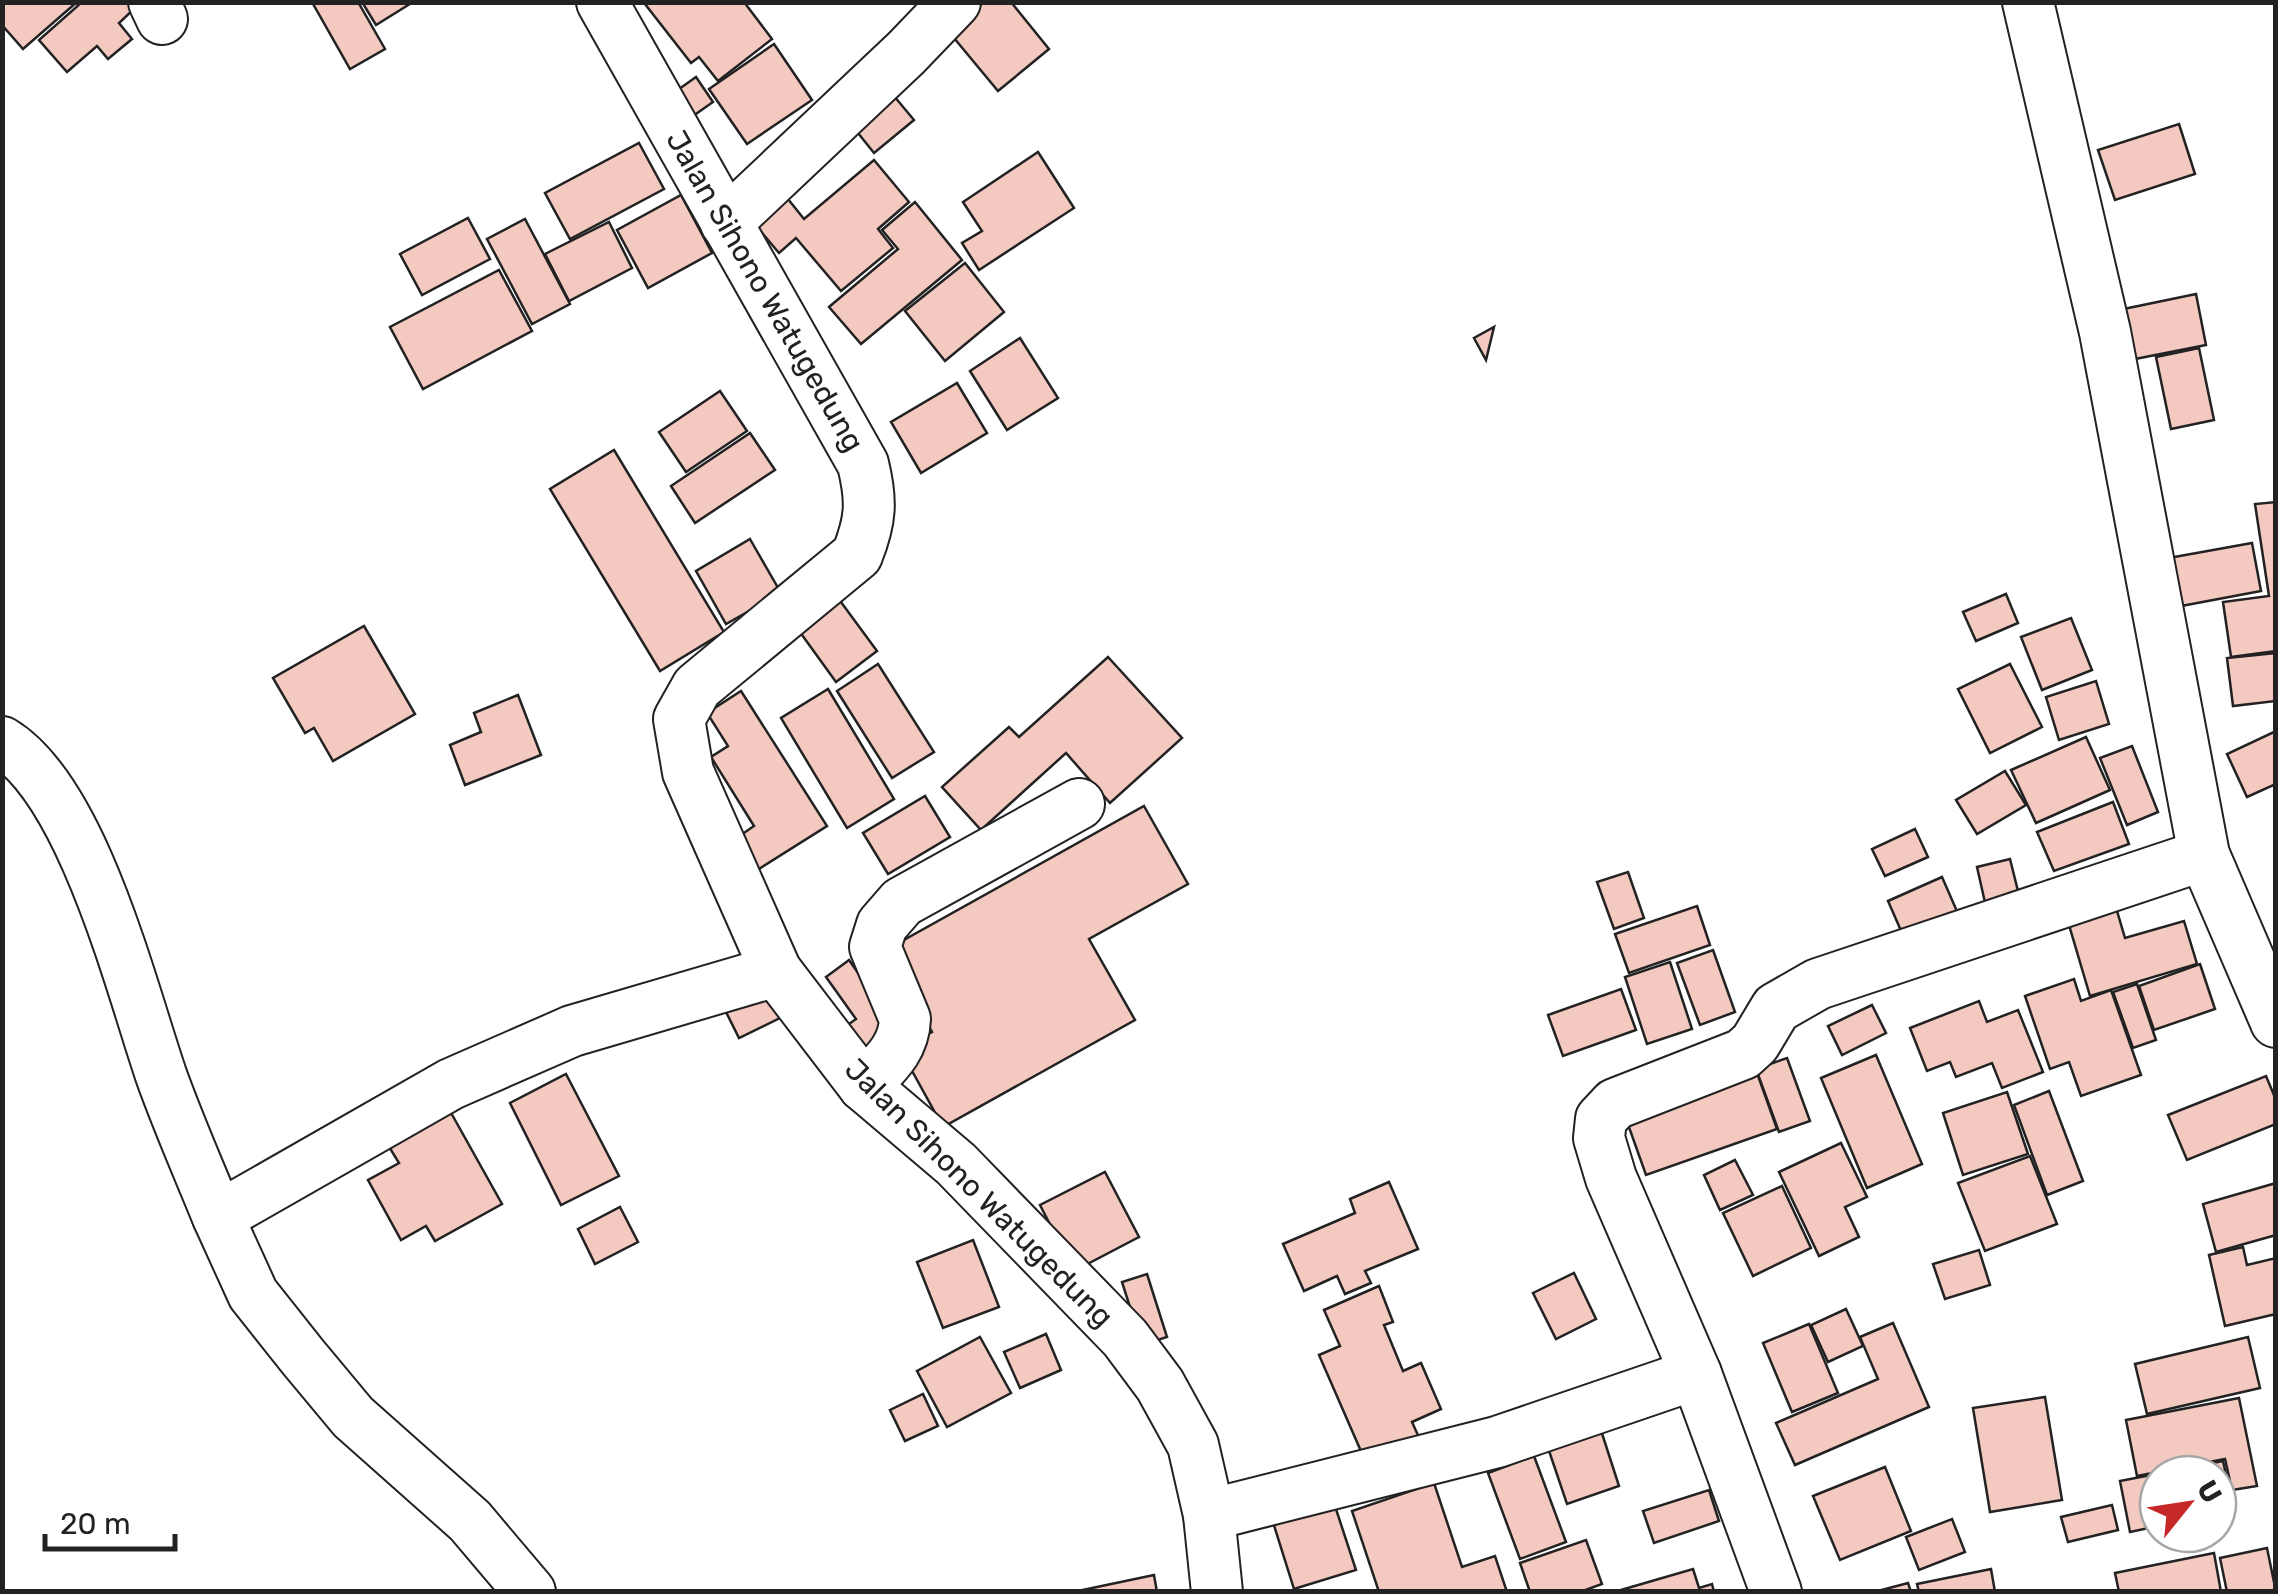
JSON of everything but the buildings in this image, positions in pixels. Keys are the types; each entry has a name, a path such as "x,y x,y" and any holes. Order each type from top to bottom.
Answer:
{"street":[{"name":"Jalan Sihono Watugedung","path":"602,2 863,464 870,492 869,526 857,555 696,688 679,719 688,772 776,971 864,1086 956,1164 1126,1338 1160,1385 1193,1446 1209,1515 1217,1592"},
{"path":"726,222 955,2"},
{"path":"2028,2 2105,332 2204,855 2276,1022"},
{"path":"2,742 16,750 56,798 111,919 162,1078 253,1294 353,1417 470,1521 530,1592"},
{"path":"864,1086 896,1052 905,1028 906,1019 876,947 882,925 902,902 1080,804"},
{"path":"1776,1592 1696,1374 1611,1178 1599,1138 1602,1119 1615,1104 1744,1054 1755,1044 1776,1008 1818,984 2204,855"},
{"path":"218,1217 450,1084 572,1031 776,971"},
{"path":"1209,1515 1498,1442 1696,1374"}]}
